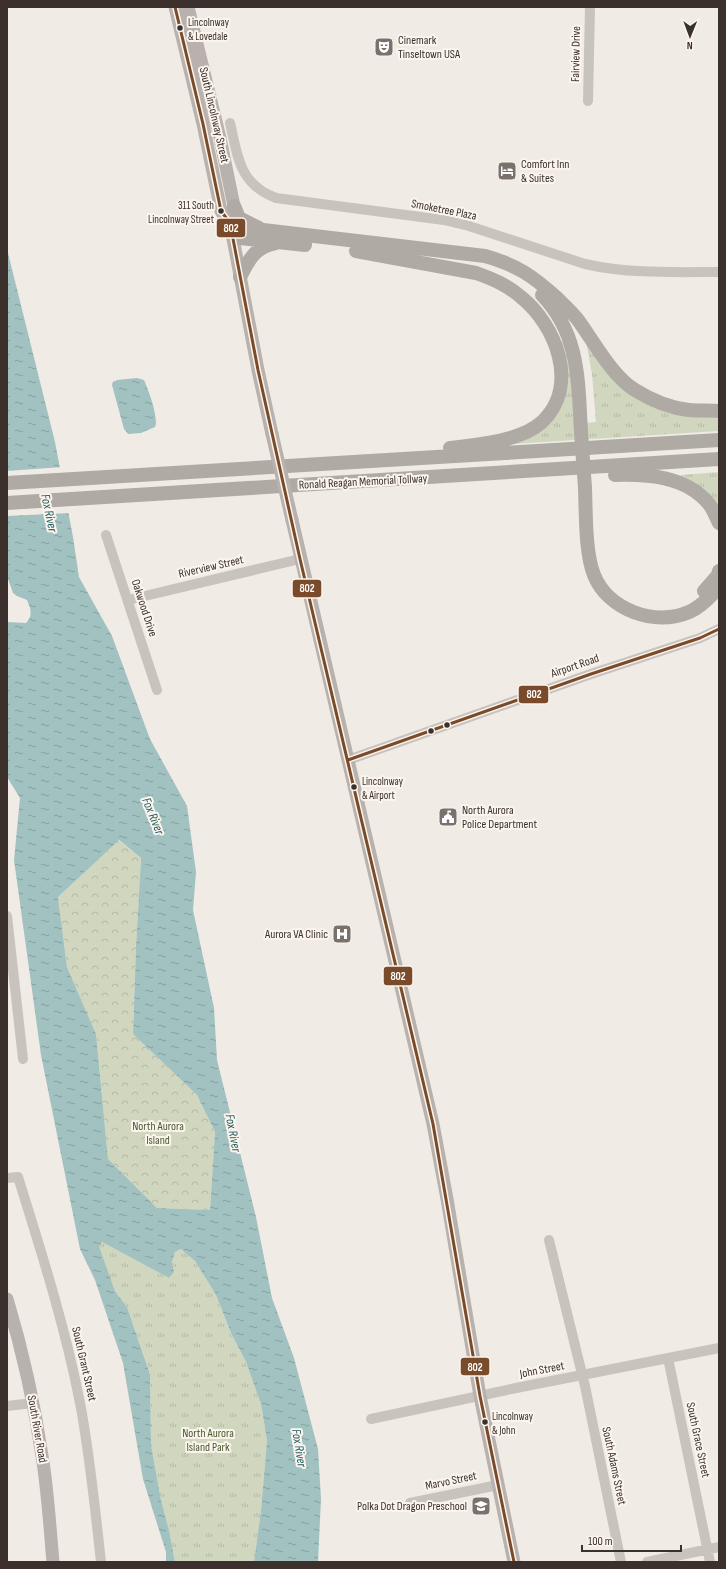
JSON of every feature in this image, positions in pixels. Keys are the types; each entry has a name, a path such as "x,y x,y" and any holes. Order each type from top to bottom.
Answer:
{"highway":[{"path":"234,206 239,218 263,230"},
{"path":"231,230 263,230 485,256 507,263 526,272 541,283 577,319 613,370 634,390 658,402 688,410 719,410"},
{"path":"231,230 278,242 472,262 502,269 523,280 539,292 552,306 571,341 585,432 589,488 596,547 600,565 607,581 620,595 641,606 659,609 678,607 694,599 706,589 719,571"},
{"path":"240,277 250,258 257,250 266,245 278,242"},
{"path":"348,249 476,273 492,278 508,287 535,310 546,325 561,363 561,388 555,406 543,421 531,430 502,440 464,447 419,452 381,461"},
{"path":"541,283 569,320 577,337 586,373 585,432"},
{"name":"Ronald Reagan Memorial Tollway","path":"7,482 719,440"},
{"name":"Ronald Reagan Memorial Tollway","path":"7,503 567,470 719,459"},
{"path":"567,470 598,475 649,476 680,482 694,490 709,504 719,523"},
{"path":"589,488 589,557 594,576 605,592 618,604 633,612 652,617 672,616 689,612 708,600 719,587"}],"main road":[{"name":"South Lincolnway Street","path":"175,7 202,119 221,211 231,230 272,434 300,559 435,1132 480,1396 514,1562"},
{"name":"South Lincolnway Street","path":"188,7 220,138 234,206 231,230"},
{"name":"South River Road","path":"7,1299 24,1361 33,1403 43,1462 53,1562"}],"street":[{"name":"Fairview Drive","path":"588,101 590,7"},
{"name":"Smoketree Plaza","path":"230,123 242,169 247,178 259,190 276,198 450,221 602,267 631,271 719,272"},
{"name":"Oakwood Drive","path":"106,535 157,690"},
{"name":"Riverview Street","path":"128,600 300,559"},
{"name":"Airport Road","path":"348,760 584,676 700,638 719,629"},
{"path":"7,916 23,1059"},
{"name":"South Grant Street","path":"7,1178 18,1177 60,1322 76,1387 87,1443 102,1562"},
{"name":"South Adams Street","path":"549,1240 582,1376 621,1562"},
{"name":"John Street","path":"371,1419 719,1348"},
{"name":"South Grace Street","path":"668,1358 710,1562"},
{"path":"7,1406 33,1403"},
{"name":"Marvo Street","path":"410,1503 498,1485"},
{"path":"647,1562 719,1548"}],"green space":[{"path":"565,340 570,364 575,424 596,422 592,374 586,341 624,389 719,416 719,431 512,444 550,420 560,342"},
{"path":"719,472 719,508 681,476 681,475"},
{"name":"North Aurora Island","path":"118,840 141,858 133,1034 197,1095 215,1132 210,1210 157,1208 108,1159 96,1034 67,967 58,897"},
{"name":"North Aurora Island Park","path":"102,1242 169,1278 174,1272 172,1262 175,1252 181,1249 195,1261 216,1295 231,1333 246,1362 261,1404 267,1441 261,1510 254,1562 175,1562 161,1500 151,1445 150,1373 127,1307 115,1291 99,1246"}],"water":[{"name":"Fox River","path":"7,249 55,442 79,577 112,636 150,739 187,806 196,872 193,910 214,1008 217,1060 256,1217 272,1298 294,1358 318,1449 321,1499 318,1562 254,1562 261,1510 267,1441 261,1404 246,1362 231,1333 216,1295 195,1261 181,1249 175,1252 172,1262 174,1272 169,1278 102,1242 99,1246 115,1291 127,1307 150,1374 151,1445 161,1500 175,1562 166,1562 166,1552 143,1479 123,1363 95,1280 80,1249 41,1055 14,860 20,798 7,777 7,622 26,623 30,618 31,612 27,600 13,593 7,576","holes":["119,840 141,858 133,1034 197,1095 215,1132 210,1210 157,1208 108,1159 96,1034 67,967 58,897"]},
{"path":"137,378 144,380 154,407 156,424 155,427 141,433 128,434 124,429 112,385 113,382 117,380"}],"pier":[{"path":"62,467 70,513 7,516 7,471"}],"transit line":[{"name":"802","path":"175,7 203,124 221,211 230,223 258,370 300,559 433,1124 480,1396 514,1562"},
{"name":"802","path":"348,760 591,674 700,638 719,629"}],"place":[{"name":"Lincolnway & Lovedale","path":"180,28"},
{"name":"Cinemark Tinseltown USA","path":"384,47"},
{"name":"Comfort Inn & Suites","path":"507,171"},
{"name":"311 South Lincolnway Street","path":"221,211"},
{"name":"Lincolnway & Airport","path":"354,787"},
{"name":"North Aurora Police Department","path":"448,817"},
{"name":"Aurora VA Clinic","path":"342,934"},
{"name":"Lincolnway & John","path":"485,1422"},
{"name":"Polka Dot Dragon Preschool","path":"481,1506"}]}
